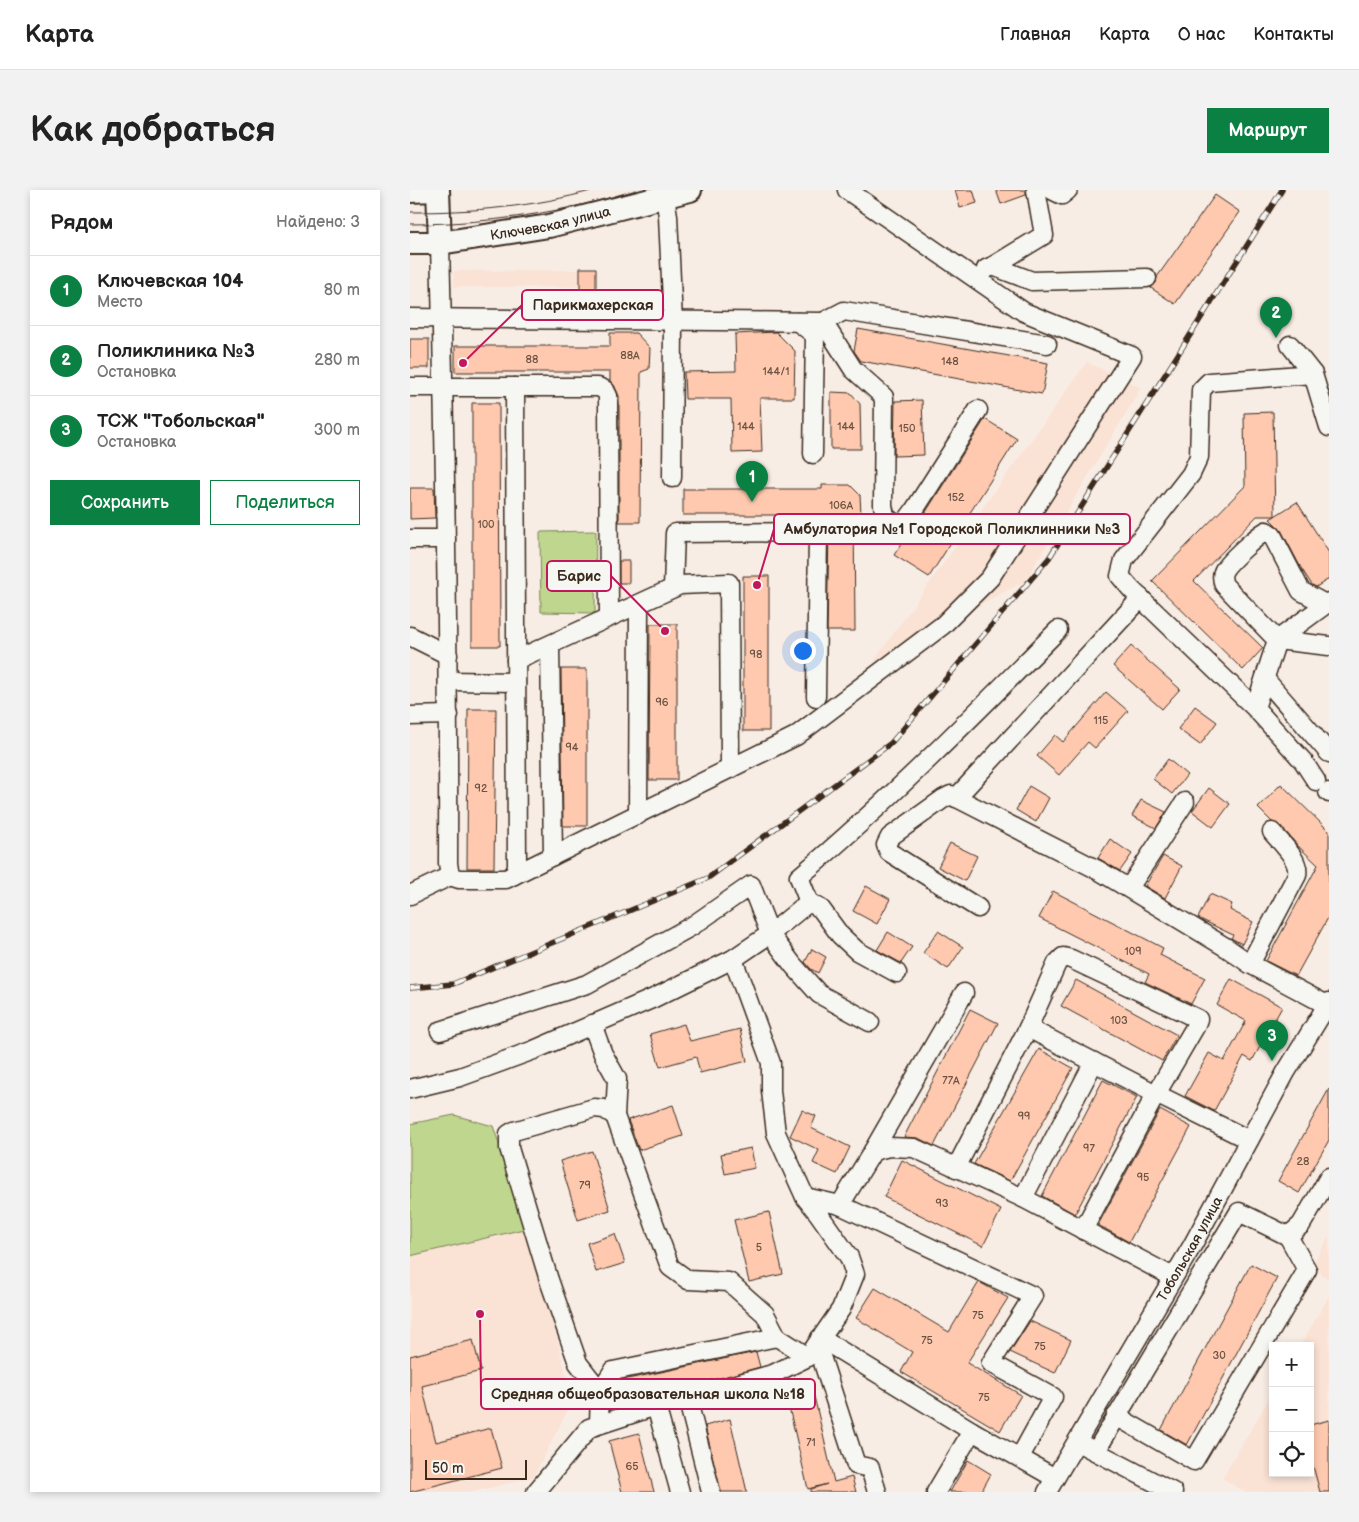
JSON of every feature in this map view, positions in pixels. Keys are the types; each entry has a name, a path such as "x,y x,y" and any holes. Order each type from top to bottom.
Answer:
{"main road":[{"path":"410,191 437,190 440,243"},
{"name":"Ключевская улица","path":"410,243 440,243 667,207 690,190"}],"street":[{"path":"410,895 450,876 459,879 506,879 514,876 796,736 943,625 990,578 1132,356 1024,312 847,190"},
{"path":"968,274 993,266 1044,235 1036,190"},
{"path":"1052,190 1062,195 1068,190"},
{"path":"667,207 673,322 672,478"},
{"path":"440,243 449,715 448,863 450,876"},
{"path":"993,266 1032,281 1147,278"},
{"path":"410,318 823,322 844,311 1047,344"},
{"path":"798,322 815,335 814,454"},
{"path":"823,322 853,369 884,397 883,505 885,516 894,523 904,524 913,512 978,410"},
{"path":"1290,345 1313,374 1329,427"},
{"path":"1313,374 1214,381 1209,382 1201,390 1199,456 1191,474 1124,560 1120,576 1255,708 1303,761 1325,789"},
{"path":"410,387 598,387 604,390 608,396 609,617"},
{"path":"514,876 517,867 515,387"},
{"path":"1255,708 1277,640 1327,603 1301,591 1272,535 1266,531 1258,535 1223,571 1222,580 1224,585 1277,640 1329,646"},
{"path":"674,588 675,533 818,532 816,697"},
{"path":"410,539 446,539"},
{"path":"516,660 680,585 729,583 730,769"},
{"path":"956,798 1141,598"},
{"path":"638,814 639,604"},
{"path":"897,973 857,951 840,935 820,909 809,902 799,877 954,736 1058,630"},
{"path":"410,636 448,655"},
{"path":"550,644 553,856"},
{"path":"1264,679 1329,753"},
{"path":"448,681 516,682"},
{"path":"410,716 449,715"},
{"path":"978,908 889,852 886,845 890,837 943,798 951,795 1098,870 1227,948 1250,964 1328,1004"},
{"path":"1129,888 1185,802"},
{"path":"1250,964 1297,875 1298,868 1295,862 1272,832"},
{"path":"440,1031 587,984 692,926 751,885 770,934 792,965 819,994 870,1022"},
{"path":"410,1089 470,1073 534,1050 654,998 733,959 770,934 809,902"},
{"path":"956,1168 1028,1028 1057,963 1063,957 1071,959 1198,1019 1083,1230"},
{"path":"536,1492 588,1428 656,1406 773,1374 815,1346 840,1309 855,1274 849,1257 805,1197 776,1133 771,1091 771,1063 733,959"},
{"path":"840,1205 964,993"},
{"name":"Тобольская улица","path":"1051,1485 1217,1200 1286,1072 1328,1004"},
{"path":"592,1024 603,1054 617,1080 615,1116 670,1267 688,1280 729,1282 765,1314 777,1337"},
{"path":"1028,1028 1249,1140"},
{"path":"1023,1198 1094,1062"},
{"path":"600,1391 578,1363 546,1270 509,1148 508,1134 594,1108 604,1109 615,1116"},
{"path":"873,1151 889,1147 914,1148 1023,1198 1173,1277"},
{"path":"1288,1236 1301,1225 1329,1177"},
{"path":"805,1197 840,1205 1033,1296 991,1363 1053,1397 1020,1457"},
{"path":"1116,1416 1194,1461 1307,1270 1288,1236 1217,1200"},
{"path":"1096,1451 1239,1212"},
{"path":"599,1424 600,1391 613,1371 777,1337 815,1346 1020,1457 1051,1485"},
{"path":"815,1346 856,1465 870,1468 877,1492"},
{"path":"687,1397 712,1492"},
{"path":"656,1406 680,1492"},
{"path":"936,1492 972,1431"},
{"path":"1076,1441 1096,1451 1149,1487 1173,1492"}],"shaded area":[{"path":"580,270 580,287 454,287 454,271"},
{"path":"1087,362 1141,388 1025,581 873,662"},
{"path":"454,1115 493,1126 528,1228 573,1400 533,1477 474,1492 410,1492 410,1124"},
{"path":"1329,1236 1329,1279 1311,1267"},
{"path":"1329,1296 1329,1492 1245,1492 1222,1478 1269,1399 1269,1477 1314,1477 1314,1342 1302,1342"}],"green space":[{"path":"596,531 595,613 541,612 540,532"},
{"path":"454,1115 493,1126 528,1228 410,1256 410,1124"}],"building":[{"path":"955,190 973,190 977,203 960,208"},
{"path":"996,190 1026,190 1026,195 1001,204"},
{"path":"1215,195 1240,212 1175,304 1151,288"},
{"path":"580,268 596,268 596,293 580,293"},
{"path":"858,329 1048,363 1042,394 861,361 854,351"},
{"path":"776,332 795,351 794,398 760,398 762,452 732,453 731,399 685,399 684,372 736,371 735,334"},
{"path":"610,333 636,333 650,348 649,369 641,372 640,522 619,522 619,396 610,381 610,372 455,372 455,346 610,346"},
{"path":"410,339 429,339 429,368 410,368"},
{"path":"831,392 851,393 860,404 861,449 831,449"},
{"path":"922,400 924,455 894,456 895,401"},
{"path":"472,403 499,403 500,646 472,646"},
{"path":"1273,412 1275,516 1257,516 1194,581 1263,648 1243,670 1152,581 1245,486 1244,413"},
{"path":"985,419 1017,439 929,577 894,555 908,534 922,518"},
{"path":"822,485 850,485 860,495 861,514 854,515 855,631 827,631 829,532 827,526 822,522 822,515 683,515 683,489 822,489"},
{"path":"410,488 434,488 435,518 410,519"},
{"path":"1297,502 1329,553 1329,579 1316,587 1312,585 1301,568 1281,530 1270,519"},
{"path":"619,561 629,561 629,583 619,583"},
{"path":"743,576 769,576 769,731 743,731"},
{"path":"650,624 677,624 677,780 649,780"},
{"path":"1131,646 1180,689 1162,709 1113,666"},
{"path":"561,669 587,669 587,826 563,826"},
{"path":"1106,692 1128,711 1095,748 1088,742 1059,775 1037,756 1055,735 1063,742"},
{"path":"1195,706 1217,722 1200,745 1178,729"},
{"path":"468,709 496,709 494,868 467,868"},
{"path":"1168,759 1187,775 1172,794 1153,779"},
{"path":"1281,784 1329,831 1329,916 1296,976 1266,961 1318,865 1280,825 1272,822 1258,808"},
{"path":"1029,786 1049,798 1036,822 1016,810"},
{"path":"1209,788 1230,804 1213,827 1192,811"},
{"path":"1141,800 1166,812 1156,828 1132,816"},
{"path":"1110,839 1132,854 1120,871 1098,858"},
{"path":"950,843 977,856 965,881 938,867"},
{"path":"1163,856 1182,866 1165,898 1145,886"},
{"path":"866,886 890,899 877,924 853,911"},
{"path":"1053,891 1163,948 1160,955 1205,978 1191,1004 1145,982 1149,974 1039,918"},
{"path":"1210,894 1232,904 1230,910 1253,922 1242,944 1231,938 1233,935 1198,918"},
{"path":"938,931 963,947 948,969 923,953"},
{"path":"888,932 912,947 901,963 877,950"},
{"path":"812,949 826,957 818,973 805,962"},
{"path":"1231,979 1282,1007 1252,1061 1244,1056 1214,1111 1185,1096 1209,1053 1224,1061 1246,1021 1217,1005"},
{"path":"1076,980 1177,1035 1162,1061 1061,1006"},
{"path":"970,1009 998,1023 934,1146 918,1138 904,1137"},
{"path":"684,1024 690,1041 740,1029 747,1061 700,1073 696,1057 660,1067 650,1034"},
{"path":"1039,1049 1073,1068 1010,1181 974,1164"},
{"path":"1103,1080 1137,1097 1075,1214 1042,1196"},
{"path":"1329,1089 1329,1140 1299,1193 1278,1181"},
{"path":"673,1105 683,1136 639,1150 628,1120"},
{"path":"802,1110 816,1116 811,1128 850,1147 837,1174 813,1163 819,1150 790,1136"},
{"path":"1160,1110 1191,1127 1129,1242 1098,1225"},
{"path":"751,1148 755,1168 725,1174 721,1154"},
{"path":"592,1151 610,1210 578,1220 560,1161"},
{"path":"902,1160 1001,1210 983,1246 884,1197"},
{"path":"769,1212 783,1274 749,1282 734,1220"},
{"path":"615,1234 625,1263 596,1272 587,1243"},
{"path":"1251,1264 1277,1278 1187,1445 1161,1430"},
{"path":"979,1282 1008,1298 967,1363 1021,1395 1000,1431 901,1372 912,1352 856,1318 875,1288 949,1332"},
{"path":"1030,1321 1071,1340 1055,1373 1010,1352"},
{"path":"473,1340 481,1371 422,1386 436,1442 491,1428 502,1468 410,1492 410,1356"},
{"path":"756,1352 760,1367 629,1403 623,1380"},
{"path":"814,1396 834,1482 852,1477 856,1492 811,1492 811,1489 827,1484 808,1489 788,1403"},
{"path":"730,1419 747,1492 721,1492 705,1426"},
{"path":"1329,1420 1329,1492 1320,1492 1314,1470 1314,1424"},
{"path":"639,1433 654,1492 622,1492 609,1441"},
{"path":"968,1460 991,1474 981,1492 950,1492"}],"tram line":[{"path":"410,212 503,207 549,201 594,190"},
{"path":"410,224 453,223 517,217 560,210 636,190"}],"railway":[{"path":"410,988 453,984 708,878 891,743 1049,558 1282,190"}],"place":[{"name":"Поликлиника №3","path":"1276,338"},
{"name":"Парикмахерская","path":"463,363"},
{"name":"Ключевская 104","path":"752,502"},
{"name":"Амбулатория №1 Городской Поликлинники №3","path":"757,585"},
{"name":"Барис","path":"665,631"},
{"name":"ТСЖ \"Тобольская\"","path":"1272,1061"},
{"name":"Средняя общеобразовательная школа №18","path":"480,1314"}]}
